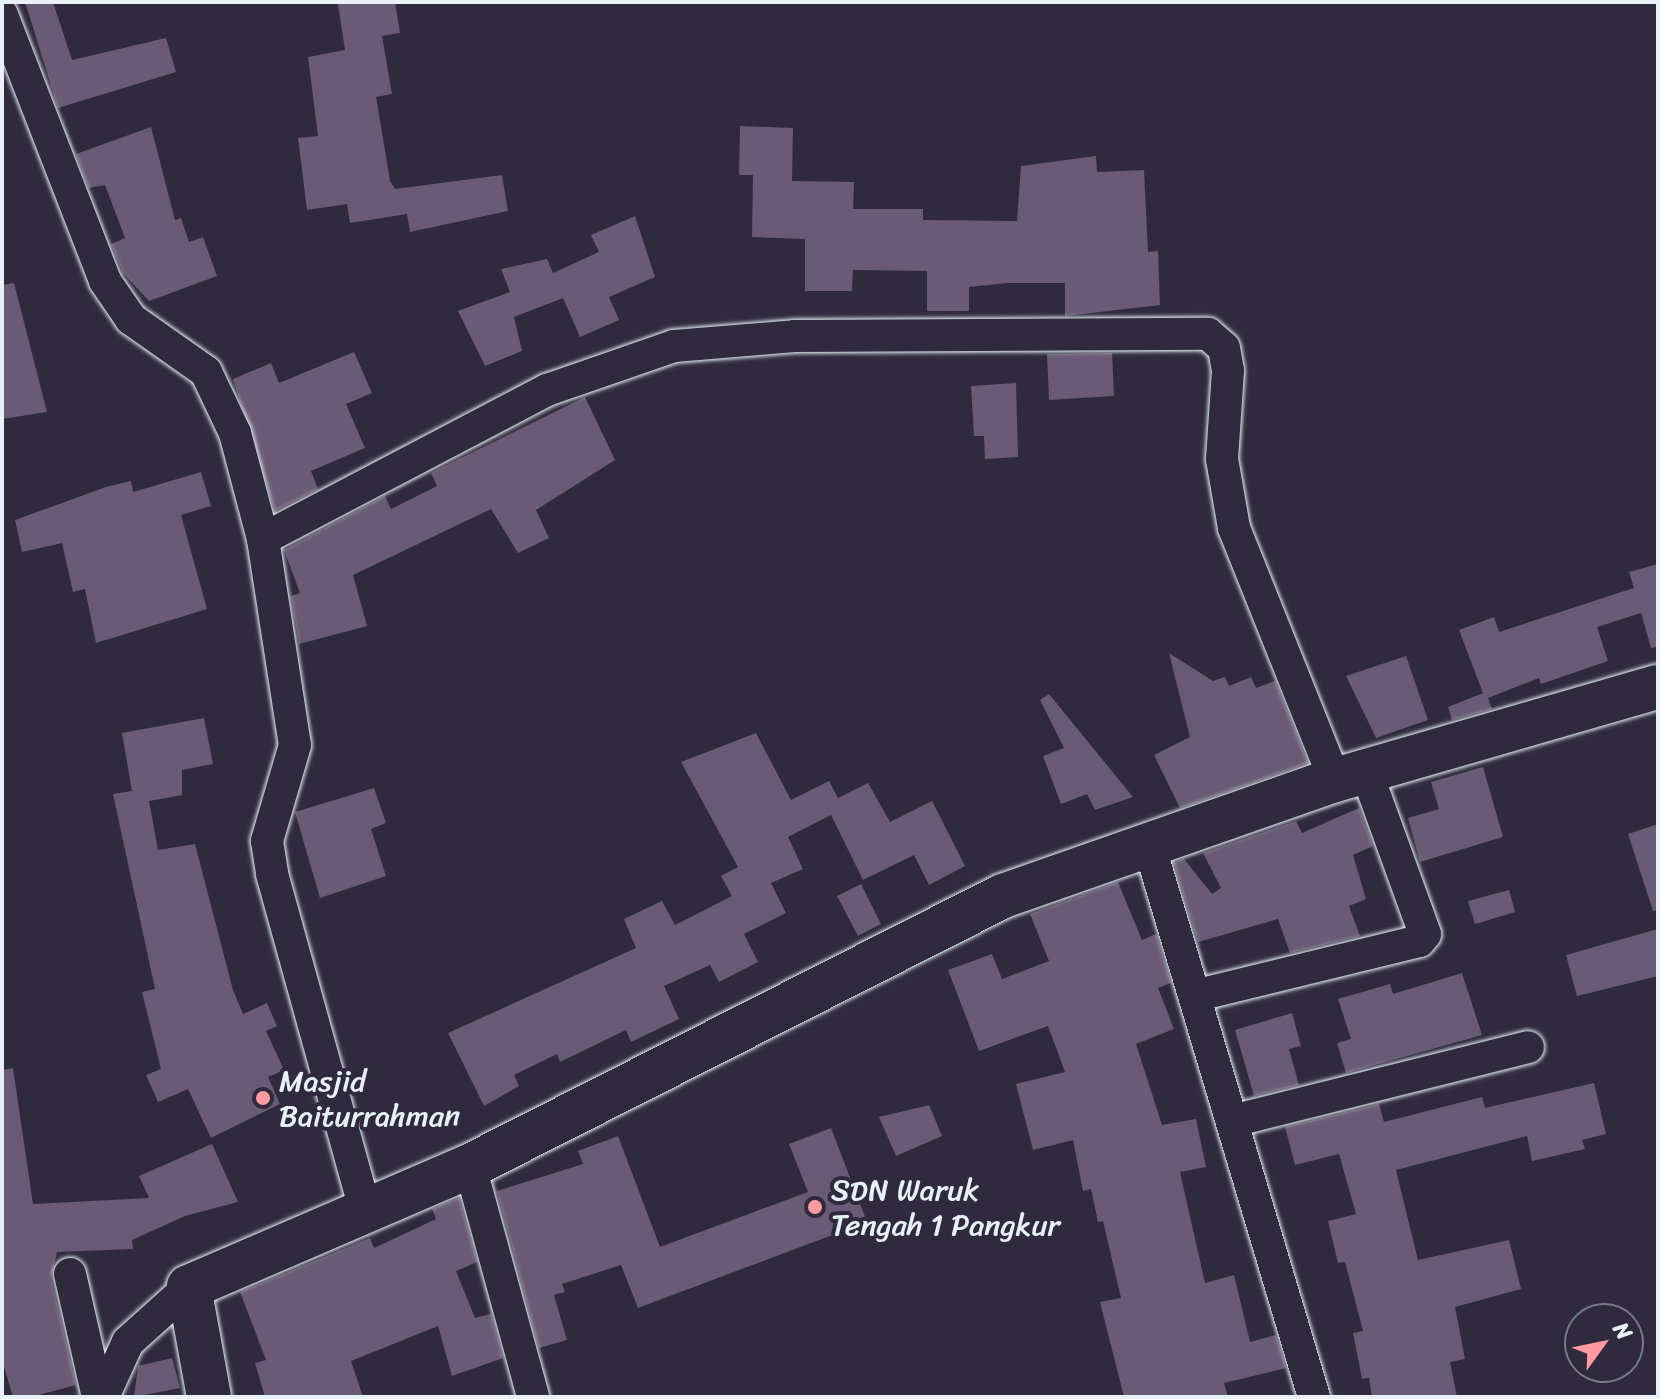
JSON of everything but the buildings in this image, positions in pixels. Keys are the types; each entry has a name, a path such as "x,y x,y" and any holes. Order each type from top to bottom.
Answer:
{"street":[{"path":"2,15 118,304 206,372 223,400 263,539 295,745 267,841 272,874 365,1209"},
{"path":"263,539 547,390 674,346 795,336 1208,334 1224,348 1228,371 1222,459 1234,528 1425,934 1198,995"},
{"path":"100,1397 128,1342 189,1287 470,1166 1003,896 1150,848 1351,776 1658,687"},
{"path":"1150,848 1198,995 1314,1397"},
{"path":"1232,1121 1528,1047"},
{"path":"470,1166 533,1397"},
{"path":"70,1274 100,1397"},
{"path":"189,1287 209,1397"}],"place":[{"name":"Masjid Baiturrahman","path":"263,1098"},
{"name":"SDN Waruk Tengah 1 Pangkur","path":"815,1207"}]}
